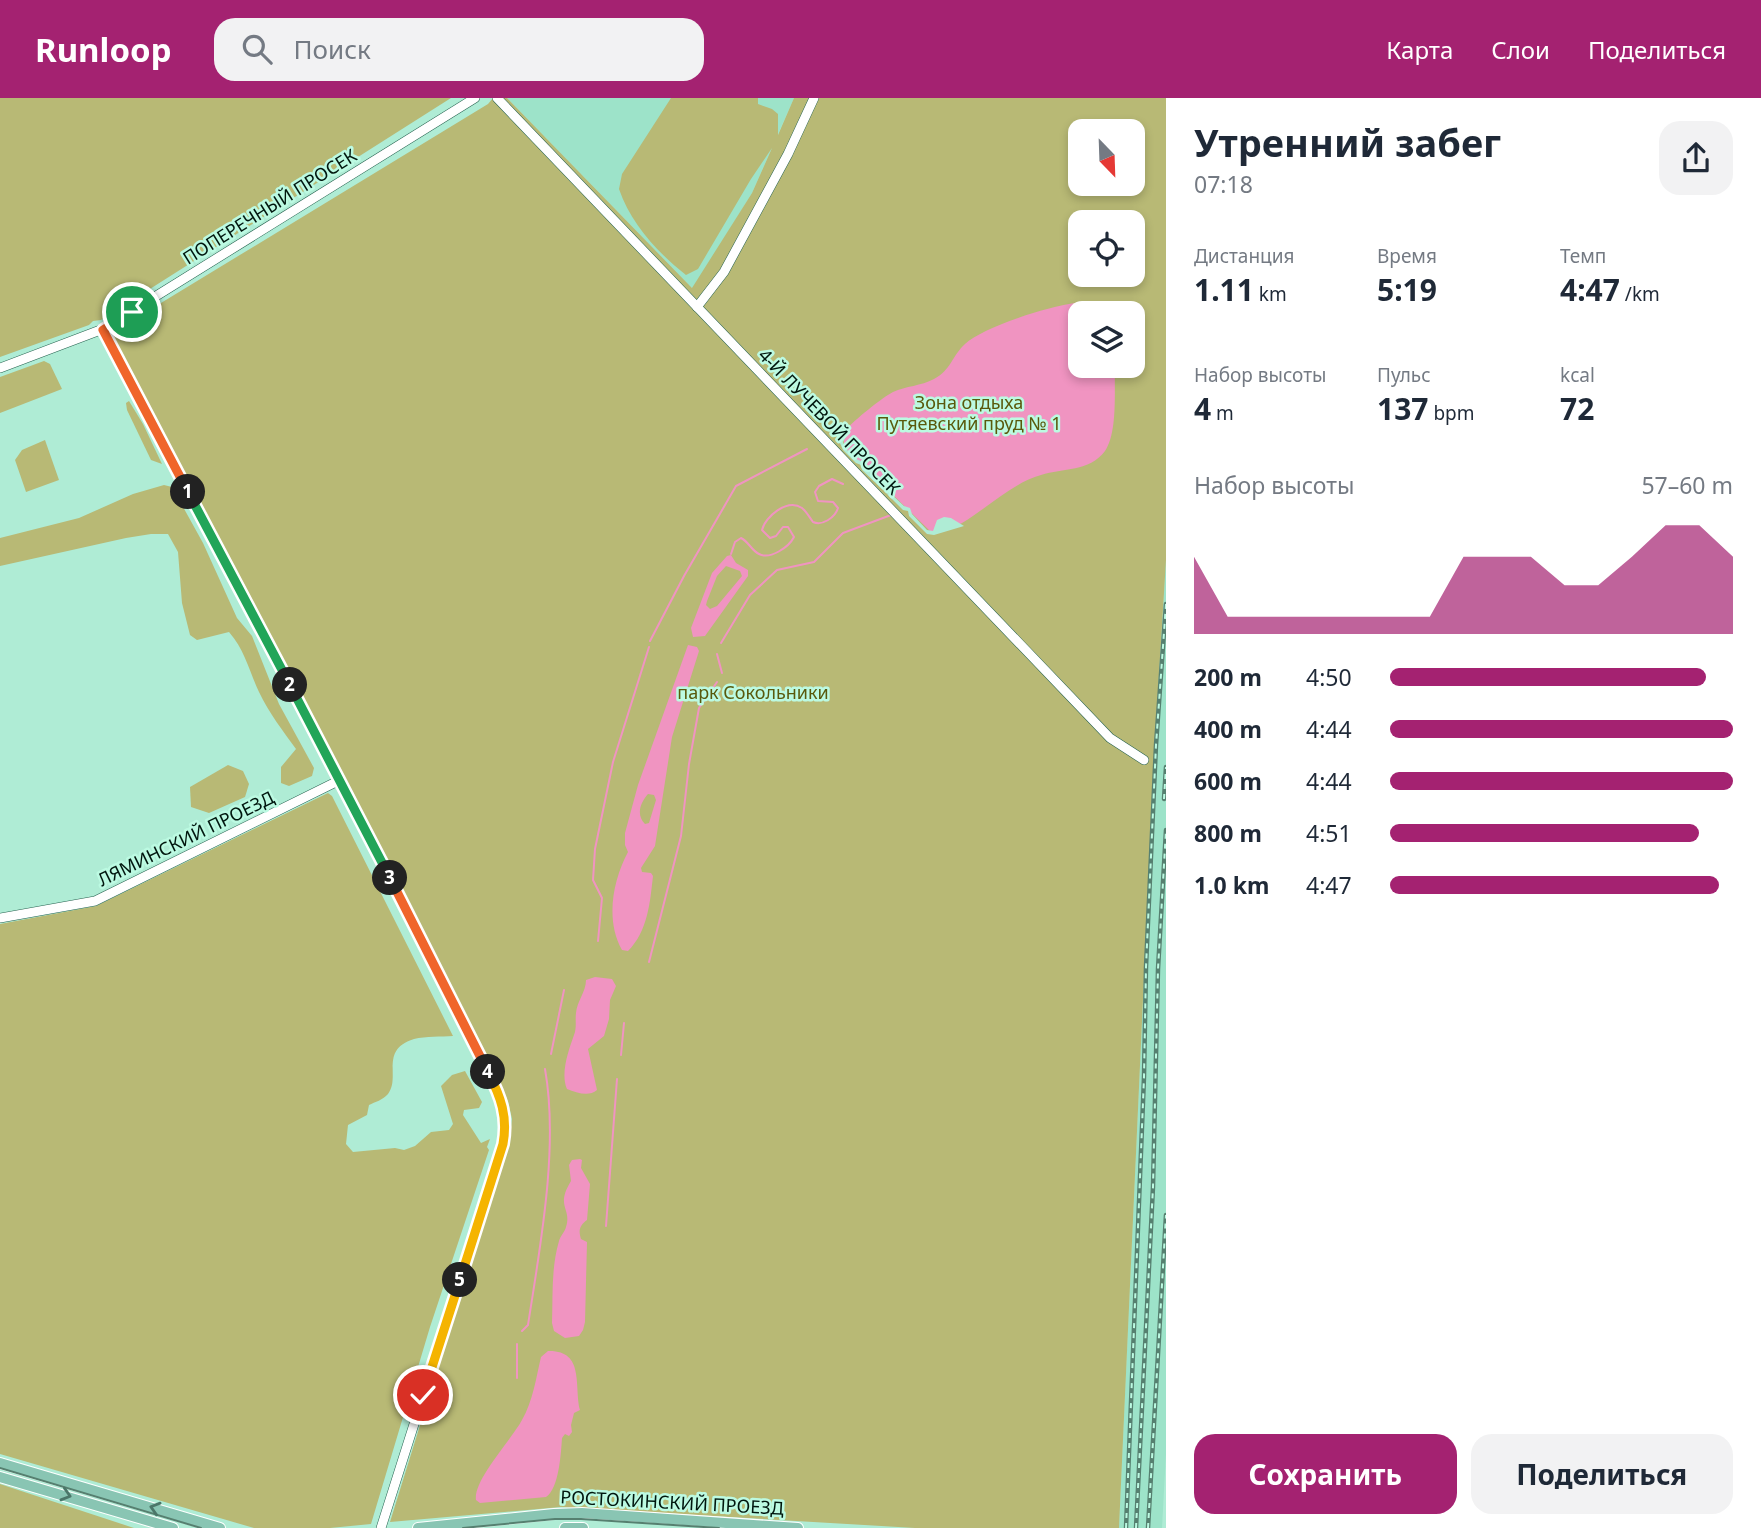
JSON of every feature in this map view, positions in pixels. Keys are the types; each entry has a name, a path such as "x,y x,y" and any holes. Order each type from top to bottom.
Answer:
{"main road":[{"path":"0,1463 220,1528"},
{"path":"0,1478 173,1528"},
{"name":"РОСТОКИНСКИЙ ПРОЕЗД","path":"418,1528 582,1513 798,1528"},
{"name":"РОСТОКИНСКИЙ ПРОЕЗД","path":"565,1528 583,1528"}],"street":[{"name":"ПОПЕРЕЧНЫЙ ПРОСЕК","path":"0,368 103,330 475,98"},
{"name":"4-Й ЛУЧЕВОЙ ПРОСЕК","path":"497,98 1110,738 1144,760"},
{"path":"697,307 724,272 788,154 814,98"},
{"path":"103,330 340,780 504,1107 506,1125 499,1157 381,1528"},
{"name":"ЛЯМИНСКИЙ ПРОЕЗД","path":"0,918 94,901 340,780"}],"shaded area":[{"path":"507,98 794,98 752,193 693,289"},
{"path":"1068,304 1068,378 1115,378 1112,433 1105,451 1099,458 1084,466 1031,478 962,523 931,532 845,448 847,429 893,392 940,375 965,344 975,337 1022,317"},
{"path":"731,555 736,563 748,570 748,576 705,636 693,637 691,628 712,573","holes":["726,566 740,571 742,576 717,606 710,609 706,605 717,576"]},
{"path":"1166,560 1166,1454 1162,1528 1119,1528 1154,757"},
{"path":"688,645 697,647 699,651 672,737 655,846 641,868 642,872 651,873 653,876 647,916 640,934 628,951 622,950 612,913 618,875 628,852 625,833 638,785","holes":["648,794 654,795 656,800 649,823 645,824 640,813 641,805"]},
{"path":"595,977 612,979 616,986 610,1000 609,1019 604,1036 588,1049 597,1090 583,1094 567,1089 565,1069 586,980"},
{"path":"580,1159 581,1168 590,1184 587,1220 580,1230 581,1239 587,1242 585,1322 579,1336 565,1338 554,1331 552,1323 554,1272 556,1251 567,1221 564,1196 571,1181 569,1165 572,1160"},
{"path":"548,1351 560,1352 568,1356 573,1363 580,1410 574,1413 572,1432 562,1438 554,1487 546,1497 480,1503 476,1500 481,1482 526,1413 541,1357"}],"green space":[{"path":"0,98 451,98 101,320 0,357"},
{"name":"парк Сокольники","path":"493,98 507,98 692,288 752,193 772,148 698,269 686,275 646,237 619,189 622,174 671,98 758,98 758,104 778,114 778,135 794,98 1166,98 1166,560 1154,757 1119,1528 915,1528 561,1507 390,1522 510,1135 512,1119 508,1101 110,334 488,104"},
{"path":"44,361 50,364 62,389 0,413 0,377"},
{"path":"129,401 162,464 151,460 127,410 126,403"},
{"path":"45,440 59,480 26,492 15,460 22,450"},
{"path":"164,485 172,487 203,543 237,618 252,636 279,704 314,768 312,776 289,786 281,783 281,767 296,749 267,707 243,653 229,632 197,640 190,635 182,603 178,552 168,534 126,538 0,566 0,538 79,518 133,494"},
{"path":"228,765 243,771 249,784 245,797 209,813 191,807 190,787"},
{"path":"328,793 332,796 453,1036 414,1039 397,1050 388,1094 369,1105 367,1115 348,1125 346,1144 353,1152 395,1148 404,1150 415,1146 431,1132 449,1130 453,1124 441,1086 452,1075 465,1071 482,1102 479,1108 464,1110 463,1115 481,1143 490,1139 487,1147 489,1150 430,1327 371,1524 330,1528 254,1528 0,1454 0,924 96,906"},
{"path":"0,1484 134,1528 0,1528"}],"pier":[{"path":"843,429 847,435 843,442 845,448 864,462 866,468 881,484 887,486 889,492 904,506 910,508 927,530 933,531 937,520 944,517 964,526 934,535 927,534 909,516 908,511 903,510 886,493 885,488 880,487 862,470 861,465 843,450 839,441"}],"waterway":[{"path":"650,641 736,486 807,449"},
{"path":"731,554 735,542 741,538 759,554 768,555 779,551 794,537 788,527 783,527 776,536 770,538 762,530 767,520 778,510 790,505 803,509 813,522 824,522 834,515 838,508 833,502 818,501 815,492 819,486 832,479 843,484"},
{"path":"721,643 750,595 777,570 814,562 843,533 891,515"},
{"path":"598,941 602,898 593,880 595,849 613,762 649,647"},
{"path":"717,654 722,673"},
{"path":"649,962 681,836 689,764 699,708 717,682"},
{"path":"551,1054 564,990"},
{"path":"621,1055 624,1023"},
{"path":"522,1331 528,1325 549,1164 549,1099 545,1069"},
{"path":"606,1226 617,1079"},
{"path":"517,1344 517,1378"}],"tram line":[{"path":"0,1468 201,1528"},
{"path":"463,1528 555,1519 719,1528"}],"railway":[{"path":"1126,1528 1146,967 1156,745 1166,604"},
{"path":"1164,799 1166,767"},
{"path":"1136,1528 1153,1187 1158,969 1166,830"},
{"path":"1148,1528 1166,1215"}],"route":[{"path":"132,312 103,330 340,780 504,1107 506,1125 503,1144 423,1395"}],"park label":[{"name":"Зона отдыха Путяевский пруд № 1","path":"969,413"}]}
